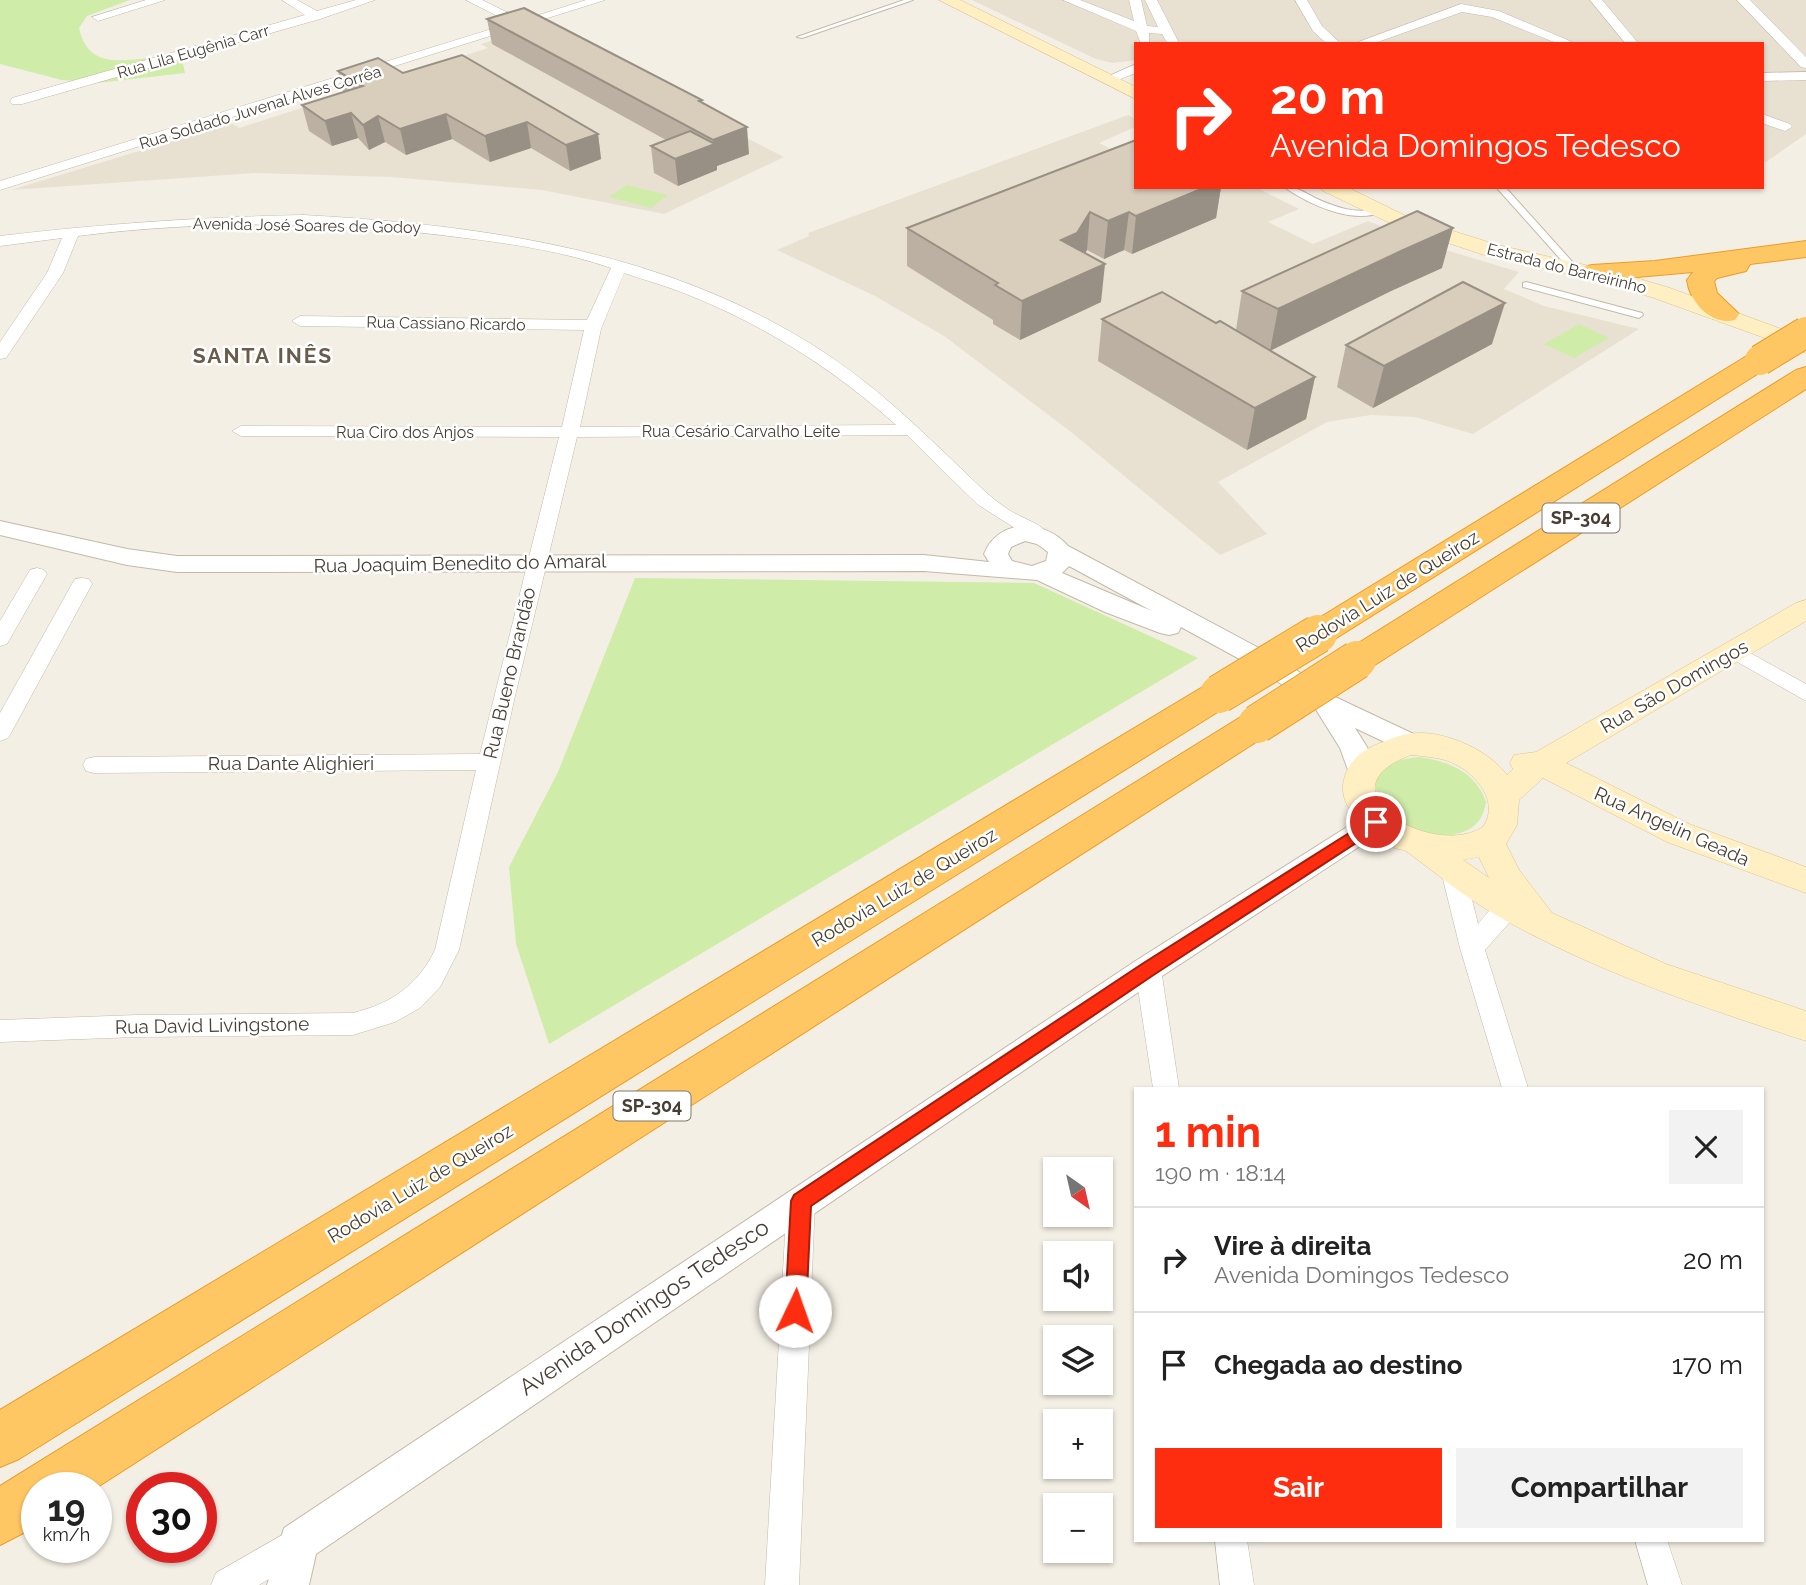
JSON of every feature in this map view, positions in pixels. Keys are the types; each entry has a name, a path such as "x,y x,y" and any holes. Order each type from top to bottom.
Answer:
{"highway":[{"path":"1656,283 1806,249"},
{"path":"1583,271 1685,290 1708,272 1723,267 1776,261 1806,265"},
{"path":"1700,280 1706,299 1725,314"},
{"name":"Rodovia Luiz de Queiroz","path":"0,1437 59,1404 1318,634 1806,331"},
{"name":"SP-304","path":"72,1472 1257,724 1805,366"},
{"path":"0,1517 21,1504"}],"main road":[{"path":"947,0 1134,93"},
{"name":"Estrada do Barreirinho","path":"1334,189 1401,221 1481,247 1583,271"},
{"name":"Estrada do Barreirinho","path":"1656,283 1725,314 1805,366"},
{"name":"Rua São Domingos","path":"1504,794 1541,763 1806,610"},
{"path":"1419,846 1445,850 1469,848 1488,840 1501,827 1506,811 1504,794 1494,778 1477,763 1456,752 1410,744 1390,748 1372,758 1361,771 1358,787 1363,805 1376,822 1395,836 1419,846 1453,871 1524,909 1677,981 1806,1027"},
{"path":"1477,763 1541,763"},
{"name":"Rua Angelin Geada","path":"1541,763 1599,795 1678,833 1806,880"},
{"path":"1488,840 1524,909"}],"street":[{"path":"98,17 159,0"},
{"path":"289,0 316,16"},
{"name":"Rua Lila Eugênia Carr","path":"17,101 369,0"},
{"path":"472,0 523,24"},
{"name":"Rua Soldado Juvenal Alves Corrêa","path":"0,186 598,0"},
{"path":"1135,0 1145,42"},
{"path":"1151,0 1173,42"},
{"path":"1301,0 1317,28 1333,42"},
{"path":"1597,0 1628,42"},
{"path":"1743,0 1806,64"},
{"path":"1074,1 1112,16 1167,31"},
{"path":"1364,42 1458,4 1495,14 1566,42"},
{"path":"1141,23 1160,17"},
{"path":"1107,80 1134,69"},
{"path":"1764,78 1806,76"},
{"path":"1764,119 1785,127"},
{"name":"Avenida José Soares de Godoy","path":"0,241 72,230 198,221 383,223 487,235 542,245 620,266 673,281 718,300 793,340 859,386 912,429 995,510 1039,535"},
{"path":"0,354 55,273 72,230"},
{"name":"Rua Bueno Brandão","path":"419,996 435,977 446,950 488,762 570,432 593,325 608,285 620,266"},
{"name":"Rua Cassiano Ricardo","path":"300,321 593,325"},
{"name":"Rua Cesário Carvalho Leite","path":"570,432 912,429"},
{"name":"Rua Ciro dos Anjos","path":"241,431 570,432"},
{"path":"995,510 998,560 1012,571 1042,573 1150,621 1222,640"},
{"name":"Rua Joaquim Benedito do Amaral","path":"0,528 127,557 177,564 924,562 1012,571"},
{"path":"999,544 1018,534 1039,535 1049,539 1060,551 1276,668 1324,702 1410,744"},
{"name":"Rua Joaquim Benedito do Amaral","path":"924,562 999,544"},
{"path":"1042,573 1058,564 1060,551"},
{"path":"0,639 37,574"},
{"path":"0,733 82,584"},
{"path":"1734,651 1806,694"},
{"path":"1324,702 1353,747 1361,771"},
{"name":"Rua Dante Alighieri","path":"94,765 488,762"},
{"name":"Avenida Domingos Tedesco","path":"228,1585 298,1542 1148,969 1376,822"},
{"path":"1453,871 1472,948 1515,1087"},
{"path":"1472,948 1524,909"},
{"path":"1148,969 1166,1087"},
{"name":"Rua David Livingstone","path":"0,1031 138,1026 354,1024 388,1015 419,996"},
{"path":"782,1585 801,1201"},
{"path":"288,1585 298,1542"},
{"path":"1231,1542 1237,1585"},
{"path":"1652,1542 1665,1585"}],"lane":[{"path":"800,37 910,0"},
{"path":"1292,189 1342,212 1358,214 1379,211"},
{"path":"1502,189 1583,271"},
{"path":"1526,285 1639,315"}],"shaded area":[{"path":"972,0 1806,0 1806,134 1764,162 1764,42 1134,42 1134,60 1113,63 1096,59"},
{"path":"532,28 784,157 664,214 542,190 391,177 255,173 11,190 231,123 239,128 488,48 481,44"},
{"path":"1128,115 1134,118 1134,127 1099,143 1134,161 1134,189 1259,189 1299,209 1268,222 1313,244 1368,221 1426,244 1519,272 1504,289 1544,306 1639,329 1473,434 1415,417 1371,415 1327,422 1218,482 1267,534 1220,555 1071,432 944,336 875,296 777,250 809,236 808,233"}],"green space":[{"path":"0,0 130,0 87,16 79,28 85,43 93,53 104,58 170,58 183,64 185,73 98,83 62,80 0,64"},
{"path":"627,185 668,195 651,208 609,197"},
{"path":"1579,324 1609,338 1574,358 1544,344"},
{"path":"635,578 1034,583 1198,658 549,1044 516,944 509,867 558,772"},
{"path":"1419,757 1451,765 1476,783 1486,802 1481,818 1474,825 1460,833 1437,836 1415,831 1397,820 1383,806 1376,790 1379,775 1392,763"}],"building":[{"path":"524,8 702,100 699,101 747,127 713,140 487,19"},
{"path":"462,55 598,134 566,145 527,122 485,136 446,114 400,129 378,116 363,125 351,113 325,121 302,105 363,86 338,71 378,58 403,73"},
{"path":"690,131 715,144 675,159 651,146"},
{"path":"1134,141 1134,189 1201,189 1136,216 1129,212 1108,221 1090,212 1077,233 1061,240 1105,264 1022,301 995,285 998,283 907,228"},
{"path":"1417,211 1453,228 1278,309 1242,291"},
{"path":"1463,282 1505,303 1384,366 1346,345"},
{"path":"1162,292 1216,323 1220,321 1315,377 1255,408 1102,319"}],"district":[{"name":"SANTA INÊS","path":"263,356"}],"route":[{"path":"795,1311 801,1201 1148,969 1376,822"}]}
